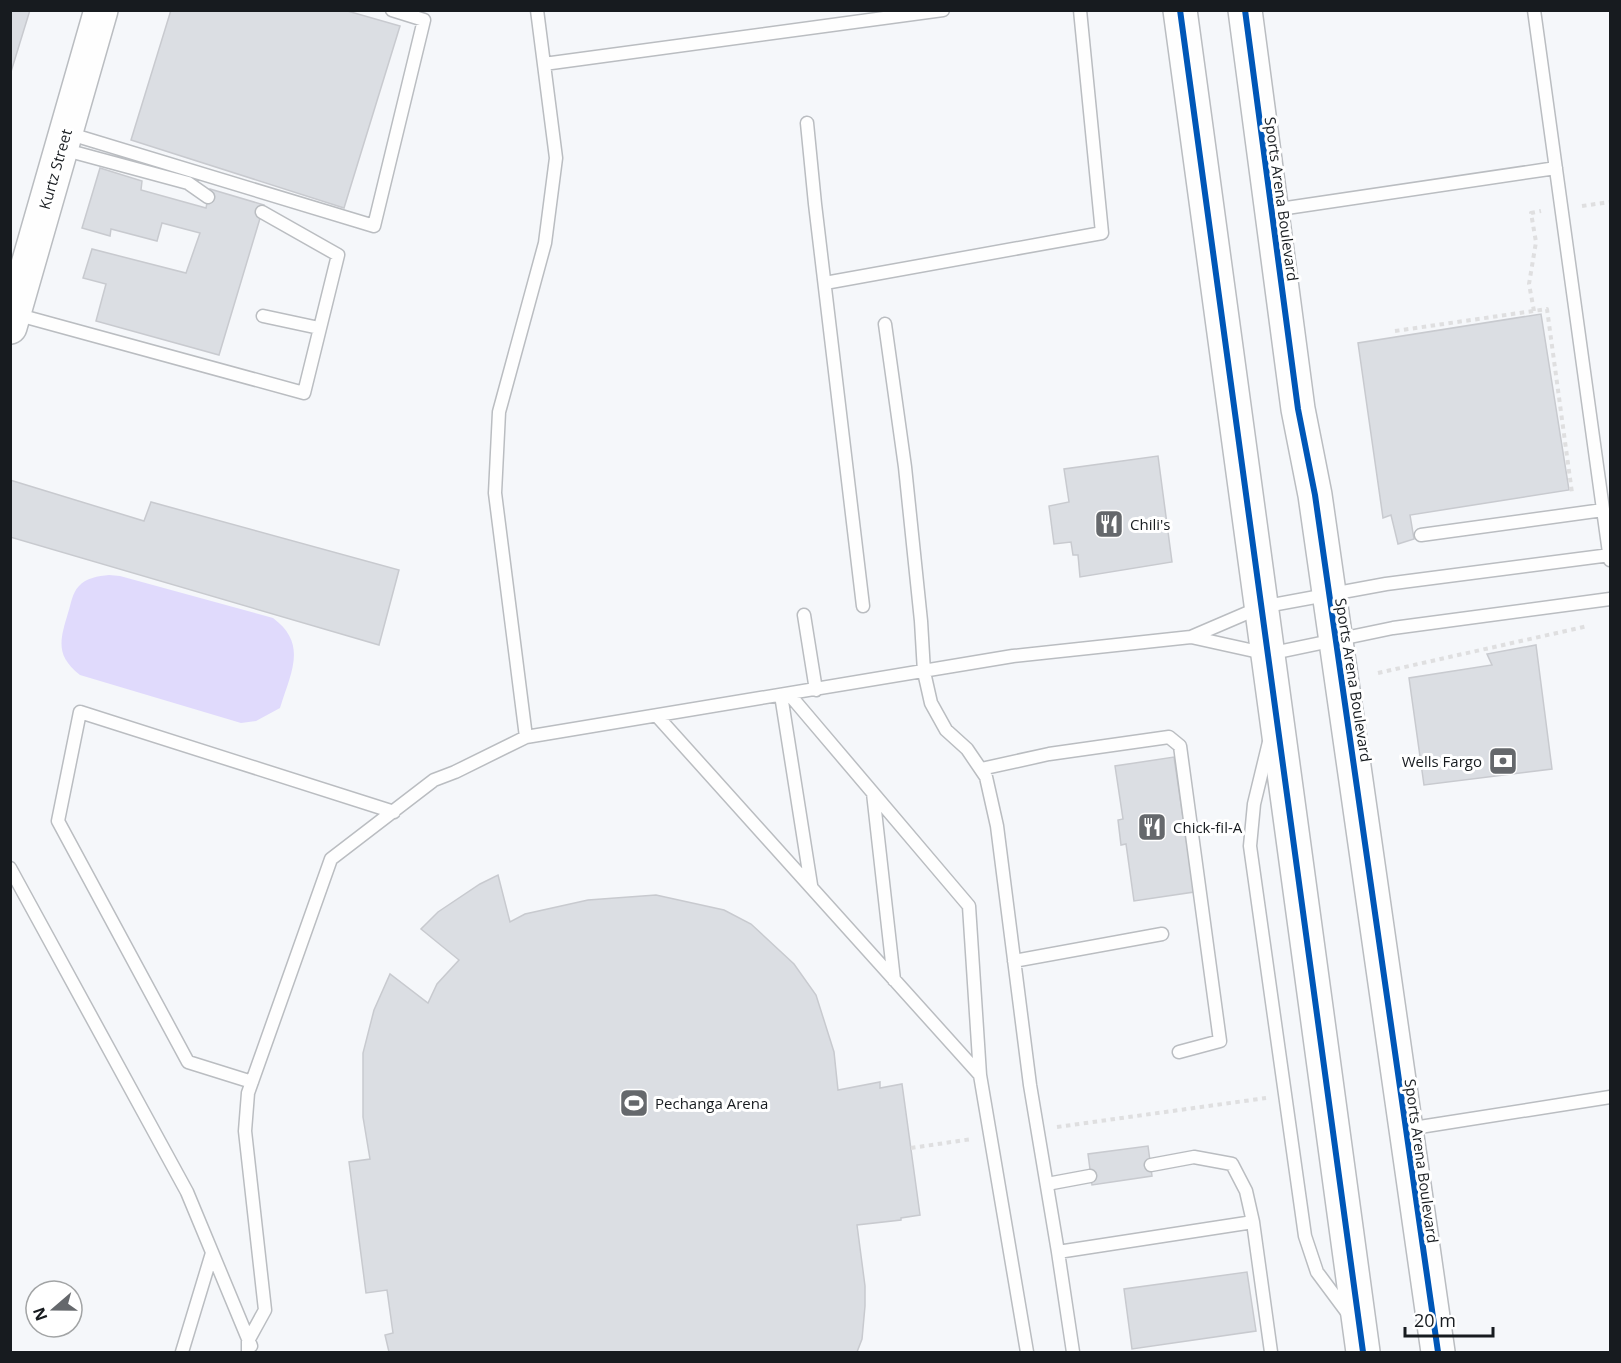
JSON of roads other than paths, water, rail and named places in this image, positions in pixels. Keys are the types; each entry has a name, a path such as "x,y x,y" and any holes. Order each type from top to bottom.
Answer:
{"main road":[{"name":"Kurtz Street","path":"12,320 101,10"},
{"path":"1180,10 1361,1341"},
{"name":"Sports Arena Boulevard","path":"1245,10 1298,409 1315,495 1438,1353"}],"lane":[{"path":"63,141 374,226 424,20 392,10"},
{"path":"526,737 495,493 499,412 545,243 556,158 537,10"},
{"path":"544,64 943,10"},
{"path":"825,283 1102,233 1080,10"},
{"path":"1534,10 1611,560"},
{"path":"807,123 863,606"},
{"path":"63,141 188,183 208,197"},
{"path":"1272,210 1556,168"},
{"path":"12,320 304,393 338,255 262,212"},
{"path":"263,316 320,328"},
{"path":"885,324 906,477 924,672 932,703 946,730 968,749 986,777 997,826 1037,1130 1073,1353"},
{"path":"1421,535 1603,510"},
{"path":"248,1347 265,1310 245,1131 248,1093 331,859 434,780 526,737 1013,656 1191,637 1261,607 1386,584 1610,555"},
{"path":"1191,637 1268,654 1393,628 1611,599"},
{"path":"804,615 816,690"},
{"path":"785,695 873,792 969,906 980,1075 1027,1353"},
{"path":"785,695 811,886"},
{"path":"252,1082 188,1062 58,821 80,712 394,812"},
{"path":"657,716 980,1075"},
{"path":"1276,721 1265,755 1254,804 1250,846 1305,1236 1317,1272 1361,1341"},
{"path":"981,769 1049,754 1169,737 1180,746 1220,1041 1179,1052"},
{"path":"873,792 894,980"},
{"path":"10,868 187,1192 248,1347 254,1353"},
{"path":"1014,961 1162,934"},
{"path":"1406,1130 1611,1097"},
{"path":"1151,1165 1194,1156 1232,1164 1246,1191 1253,1222 1271,1353"},
{"path":"1047,1184 1090,1176"},
{"path":"1058,1252 1253,1222"},
{"path":"182,1353 212,1253"}],"place":[{"name":"Chili's","path":"1109,524"},
{"name":"Wells Fargo","path":"1503,761"},
{"name":"Chick-fil-A","path":"1152,827"},
{"name":"Pechanga Arena","path":"634,1103"}]}
